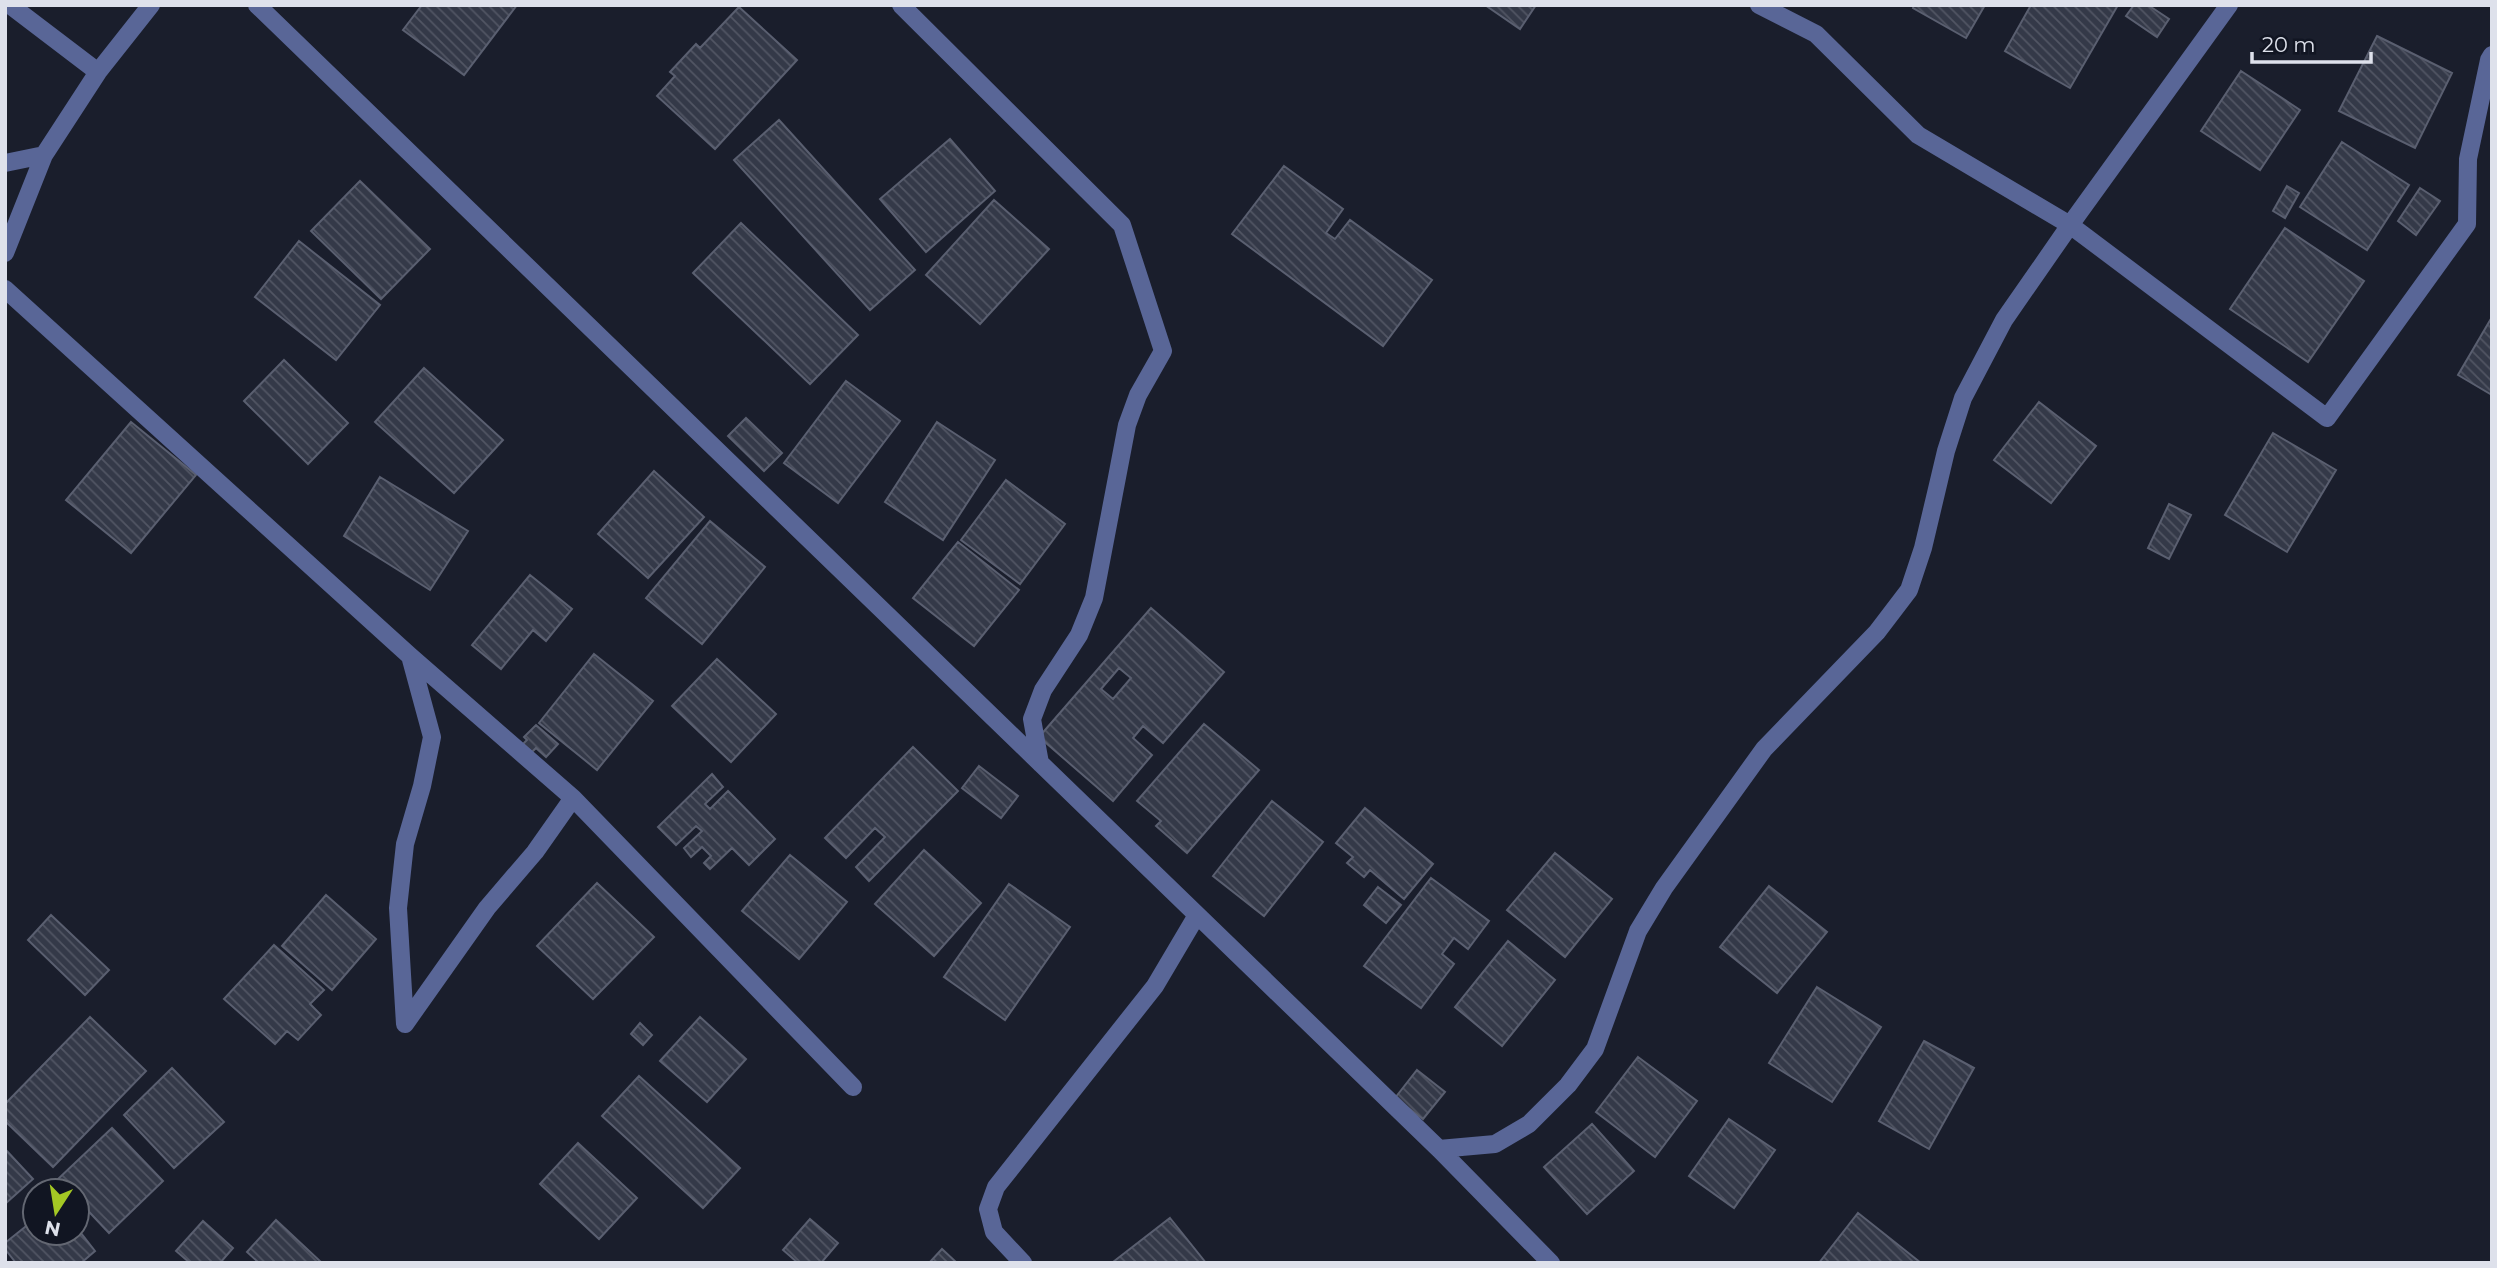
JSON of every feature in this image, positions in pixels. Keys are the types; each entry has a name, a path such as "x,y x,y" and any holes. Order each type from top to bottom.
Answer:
{"street":[{"path":"9,5 98,72"},
{"path":"5,253 44,155 98,72 150,5"},
{"path":"257,5 1439,1149 1550,1263"},
{"path":"901,5 1122,225 1163,351 1138,395 1127,425 1094,598 1079,635 1043,690 1032,719 1040,763"},
{"path":"1759,5 1816,34 1918,135 2070,225 2327,418 2467,224 2468,159 2492,55"},
{"path":"1439,1149 1495,1144 1529,1124 1569,1086 1595,1049 1638,931 1664,888 1764,749 1877,632 1909,590 1923,548 1946,451 1963,398 2004,320 2229,5"},
{"path":"5,163 44,155"},
{"path":"5,289 410,656 573,798 853,1087"},
{"path":"410,656 432,737 422,786 405,844 398,908 405,1024 487,908 536,852 573,798"},
{"path":"1023,1263 994,1232 988,1209 996,1187 1156,986 1197,915"}],"building":[{"path":"422,5 517,5 464,75 403,30"},
{"path":"1485,5 1536,5 1520,29"},
{"path":"1914,5 1985,5 1966,38 1913,8"},
{"path":"2031,5 2118,5 2070,88 2005,51"},
{"path":"2134,5 2148,5 2169,19 2157,37 2126,16"},
{"path":"739,7 797,60 715,149 657,96 675,76 670,72 696,44 700,48"},
{"path":"2377,36 2452,73 2415,148 2339,111"},
{"path":"2241,71 2300,110 2260,170 2201,131"},
{"path":"779,120 915,270 870,310 734,160"},
{"path":"950,139 995,191 926,252 880,199"},
{"path":"2342,142 2409,185 2367,250 2300,207"},
{"path":"1284,166 1343,209 1326,233 1335,239 1350,220 1432,280 1383,346 1232,234"},
{"path":"360,181 430,249 381,299 311,231"},
{"path":"2287,186 2299,193 2285,218 2273,211"},
{"path":"2420,188 2440,201 2416,235 2398,221"},
{"path":"994,200 1049,249 980,324 926,275"},
{"path":"741,223 858,335 810,384 693,273"},
{"path":"2285,228 2364,281 2308,362 2230,309"},
{"path":"299,241 380,305 336,360 255,297"},
{"path":"2492,317 2492,395 2458,375"},
{"path":"284,360 348,423 308,464 244,401"},
{"path":"424,368 503,440 454,493 375,422"},
{"path":"846,381 900,421 838,503 784,463"},
{"path":"2039,402 2096,446 2051,503 1994,460"},
{"path":"746,418 782,453 764,471 728,436"},
{"path":"131,422 196,475 131,553 66,500"},
{"path":"937,422 995,460 943,540 885,502"},
{"path":"2273,433 2336,470 2287,552 2225,515"},
{"path":"654,471 704,517 648,578 598,534"},
{"path":"380,477 468,531 430,590 344,536"},
{"path":"1006,480 1065,524 1020,584 961,540"},
{"path":"2169,504 2191,515 2169,559 2148,548"},
{"path":"710,521 765,567 702,644 646,598"},
{"path":"958,542 1019,590 974,646 913,598"},
{"path":"530,575 572,609 546,641 533,630 501,669 472,645"},
{"path":"1151,608 1224,672 1163,743 1143,726 1133,738 1152,755 1113,801 1039,737","holes":["1119,668 1131,678 1113,699 1101,689"]},
{"path":"594,654 653,701 597,770 539,723"},
{"path":"717,659 776,714 731,762 672,706"},
{"path":"1204,724 1259,770 1187,853 1156,826 1161,821 1137,801"},
{"path":"536,725 558,744 546,757 536,748 527,757 518,749 527,740 524,737"},
{"path":"913,747 958,791 869,881 856,867 885,837 875,828 846,858 825,838"},
{"path":"979,766 1018,796 1001,818 962,788"},
{"path":"712,774 723,787 705,804 710,809 728,791 775,839 749,865 732,848 710,869 704,863 711,856 702,847 691,857 684,848 702,831 696,826 676,845 658,827"},
{"path":"1272,801 1323,842 1264,916 1213,876"},
{"path":"1365,808 1433,864 1404,899 1370,870 1364,877 1347,863 1353,857 1336,843"},
{"path":"924,850 981,903 934,956 875,904"},
{"path":"1555,853 1612,899 1565,957 1507,910"},
{"path":"790,855 847,902 799,959 742,911"},
{"path":"1431,878 1489,921 1468,949 1454,938 1442,954 1454,964 1421,1008 1364,966"},
{"path":"597,883 654,937 593,999 537,946"},
{"path":"1009,884 1070,927 1005,1020 944,977"},
{"path":"1769,886 1827,932 1777,993 1720,947"},
{"path":"1378,887 1401,905 1386,923 1364,905"},
{"path":"326,895 376,939 332,990 282,946"},
{"path":"51,915 109,970 85,995 28,940"},
{"path":"1508,941 1555,980 1502,1046 1455,1007"},
{"path":"274,945 324,990 310,1004 321,1015 298,1040 287,1031 275,1044 224,999"},
{"path":"1817,987 1881,1027 1832,1102 1769,1063"},
{"path":"90,1017 146,1071 53,1167 5,1121 5,1104"},
{"path":"700,1017 746,1059 707,1102 660,1061"},
{"path":"640,1023 652,1035 643,1045 631,1034"},
{"path":"1924,1041 1974,1068 1929,1149 1879,1121"},
{"path":"1638,1057 1697,1101 1655,1157 1596,1112"},
{"path":"172,1068 224,1122 174,1168 124,1115"},
{"path":"1417,1070 1445,1092 1423,1119 1395,1098"},
{"path":"639,1076 740,1168 703,1208 602,1116"},
{"path":"1729,1119 1775,1150 1734,1208 1689,1176"},
{"path":"1592,1124 1634,1171 1587,1214 1544,1167"},
{"path":"112,1128 163,1181 109,1233 91,1214 91,1177 60,1177"},
{"path":"578,1143 637,1198 599,1239 540,1184"},
{"path":"5,1149 31,1177 21,1177 21,1190 5,1204"},
{"path":"1858,1213 1921,1263 1819,1263"},
{"path":"1170,1218 1206,1263 1113,1262"},
{"path":"810,1219 838,1243 821,1263 798,1263 783,1250"},
{"path":"276,1220 322,1263 259,1263 247,1252"},
{"path":"203,1221 233,1248 220,1263 190,1263 176,1251"},
{"path":"21,1230 21,1247 91,1246 95,1251 81,1263 16,1263 5,1249 5,1243"},
{"path":"942,1249 957,1263 929,1263"}]}
